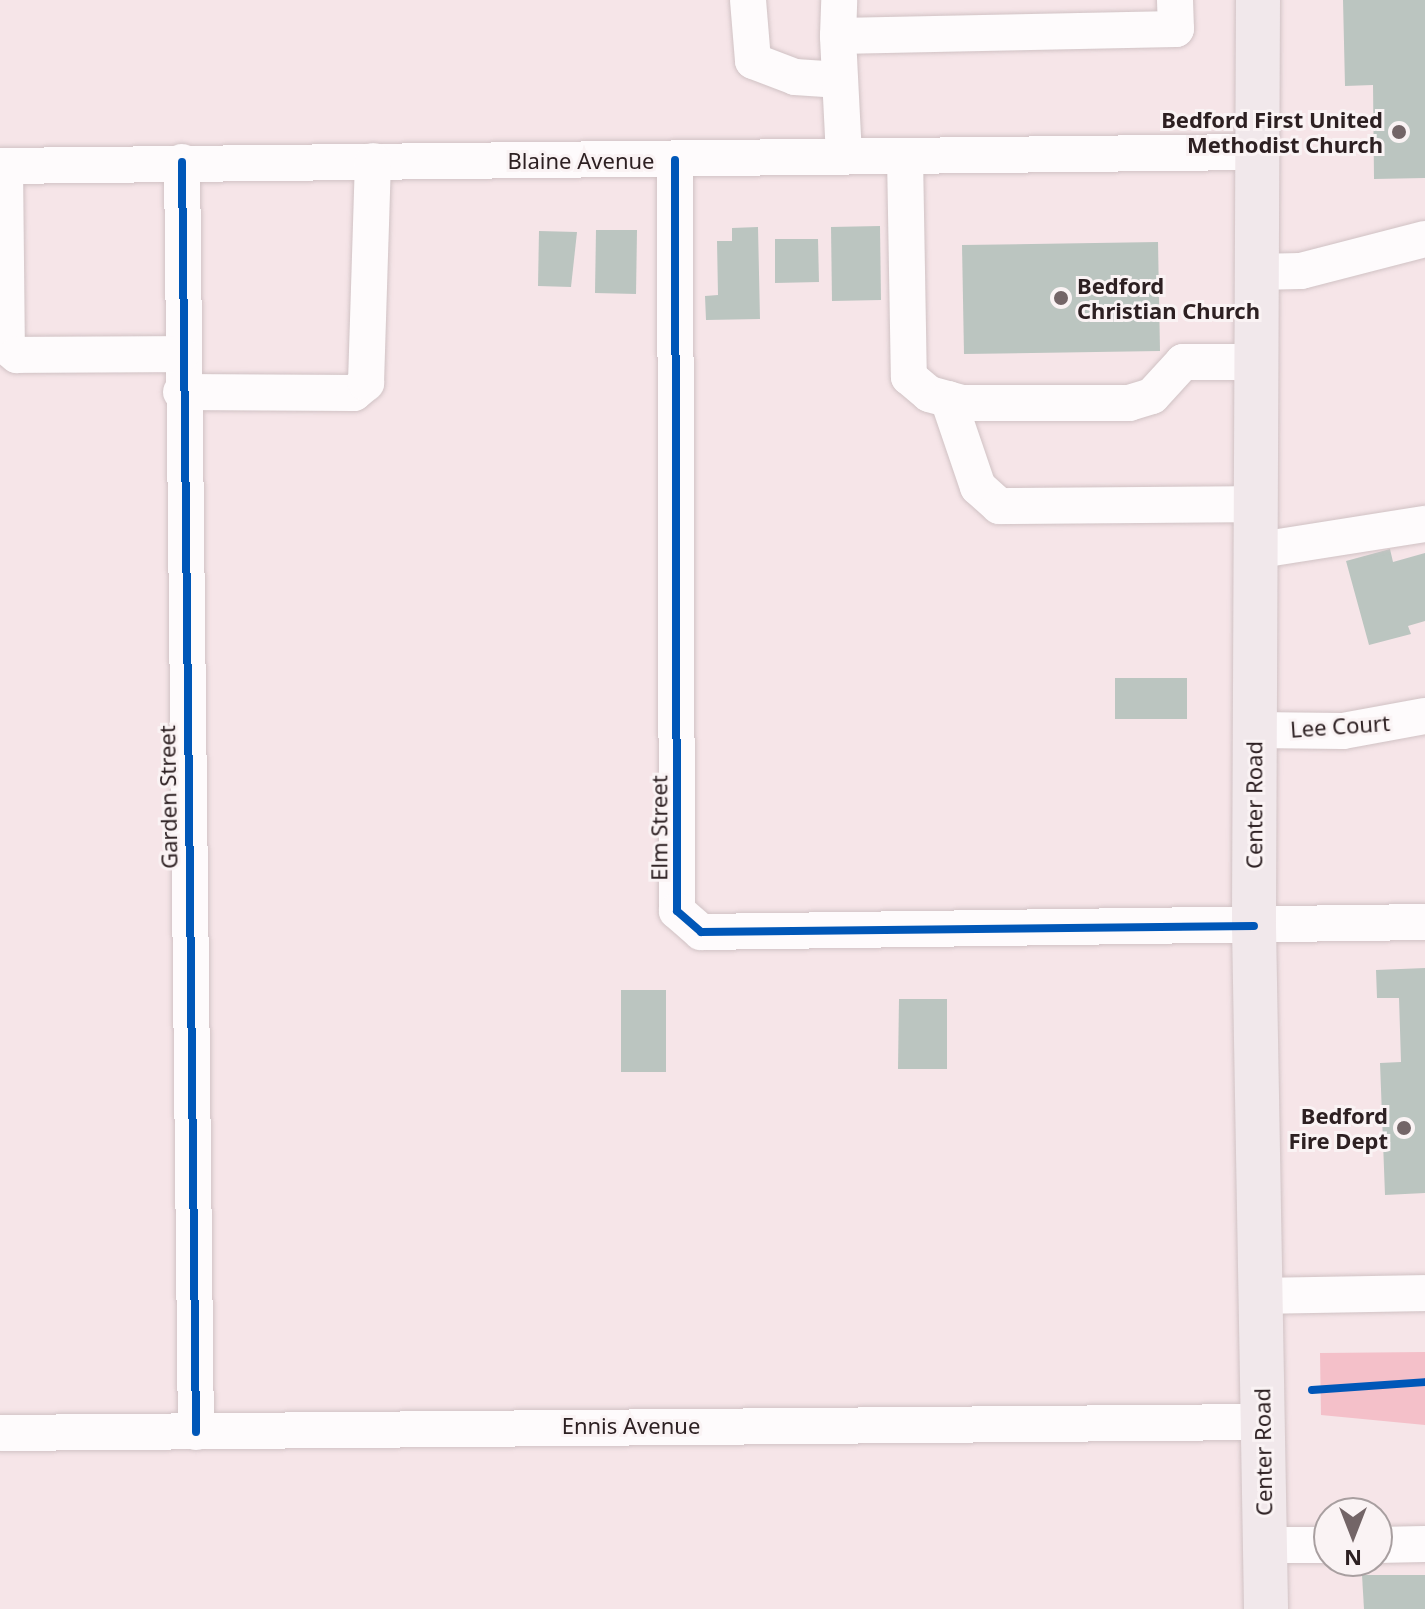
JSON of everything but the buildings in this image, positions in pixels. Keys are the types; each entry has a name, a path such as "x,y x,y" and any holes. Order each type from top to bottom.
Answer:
{"main road":[{"name":"Center Road","path":"1258,0 1254,272 1254,926 1266,1609"}],"street":[{"path":"748,0 753,61 795,77 840,80"},
{"path":"839,0 844,156"},
{"path":"838,36 1176,29 1175,0"},
{"name":"Blaine Avenue","path":"2,166 1258,152"},
{"path":"905,156 909,377 948,399 1129,403 1170,382 1183,362 1254,362"},
{"name":"Elm Street","path":"675,160 677,911 701,932 1425,922"},
{"path":"181,392 354,393 366,383 373,161"},
{"name":"Garden Street","path":"182,162 181,392 196,1432"},
{"path":"2,166 7,347 17,355 181,354"},
{"path":"1254,272 1301,271 1425,239"},
{"path":"948,399 978,487 999,506 1254,504"},
{"path":"1254,551 1425,524"},
{"name":"Lee Court","path":"1254,730 1343,731 1425,716"},
{"path":"1260,1296 1425,1293"},
{"name":"Ennis Avenue","path":"0,1433 1262,1422"},
{"path":"1393,1545 1425,1544"},
{"path":"1265,1545 1313,1545"}],"shaded area":[{"path":"1425,1352 1425,1425 1321,1415 1320,1353"}],"cycle path":[{"path":"675,160 677,911 701,932 1254,926"},
{"path":"182,162 196,1432"},
{"path":"1312,1390 1425,1382"}],"place":[{"name":"Bedford First United Methodist Church","path":"1399,132"},
{"name":"Bedford Christian Church","path":"1061,298"},
{"name":"Bedford Fire Dept","path":"1404,1128"}]}
